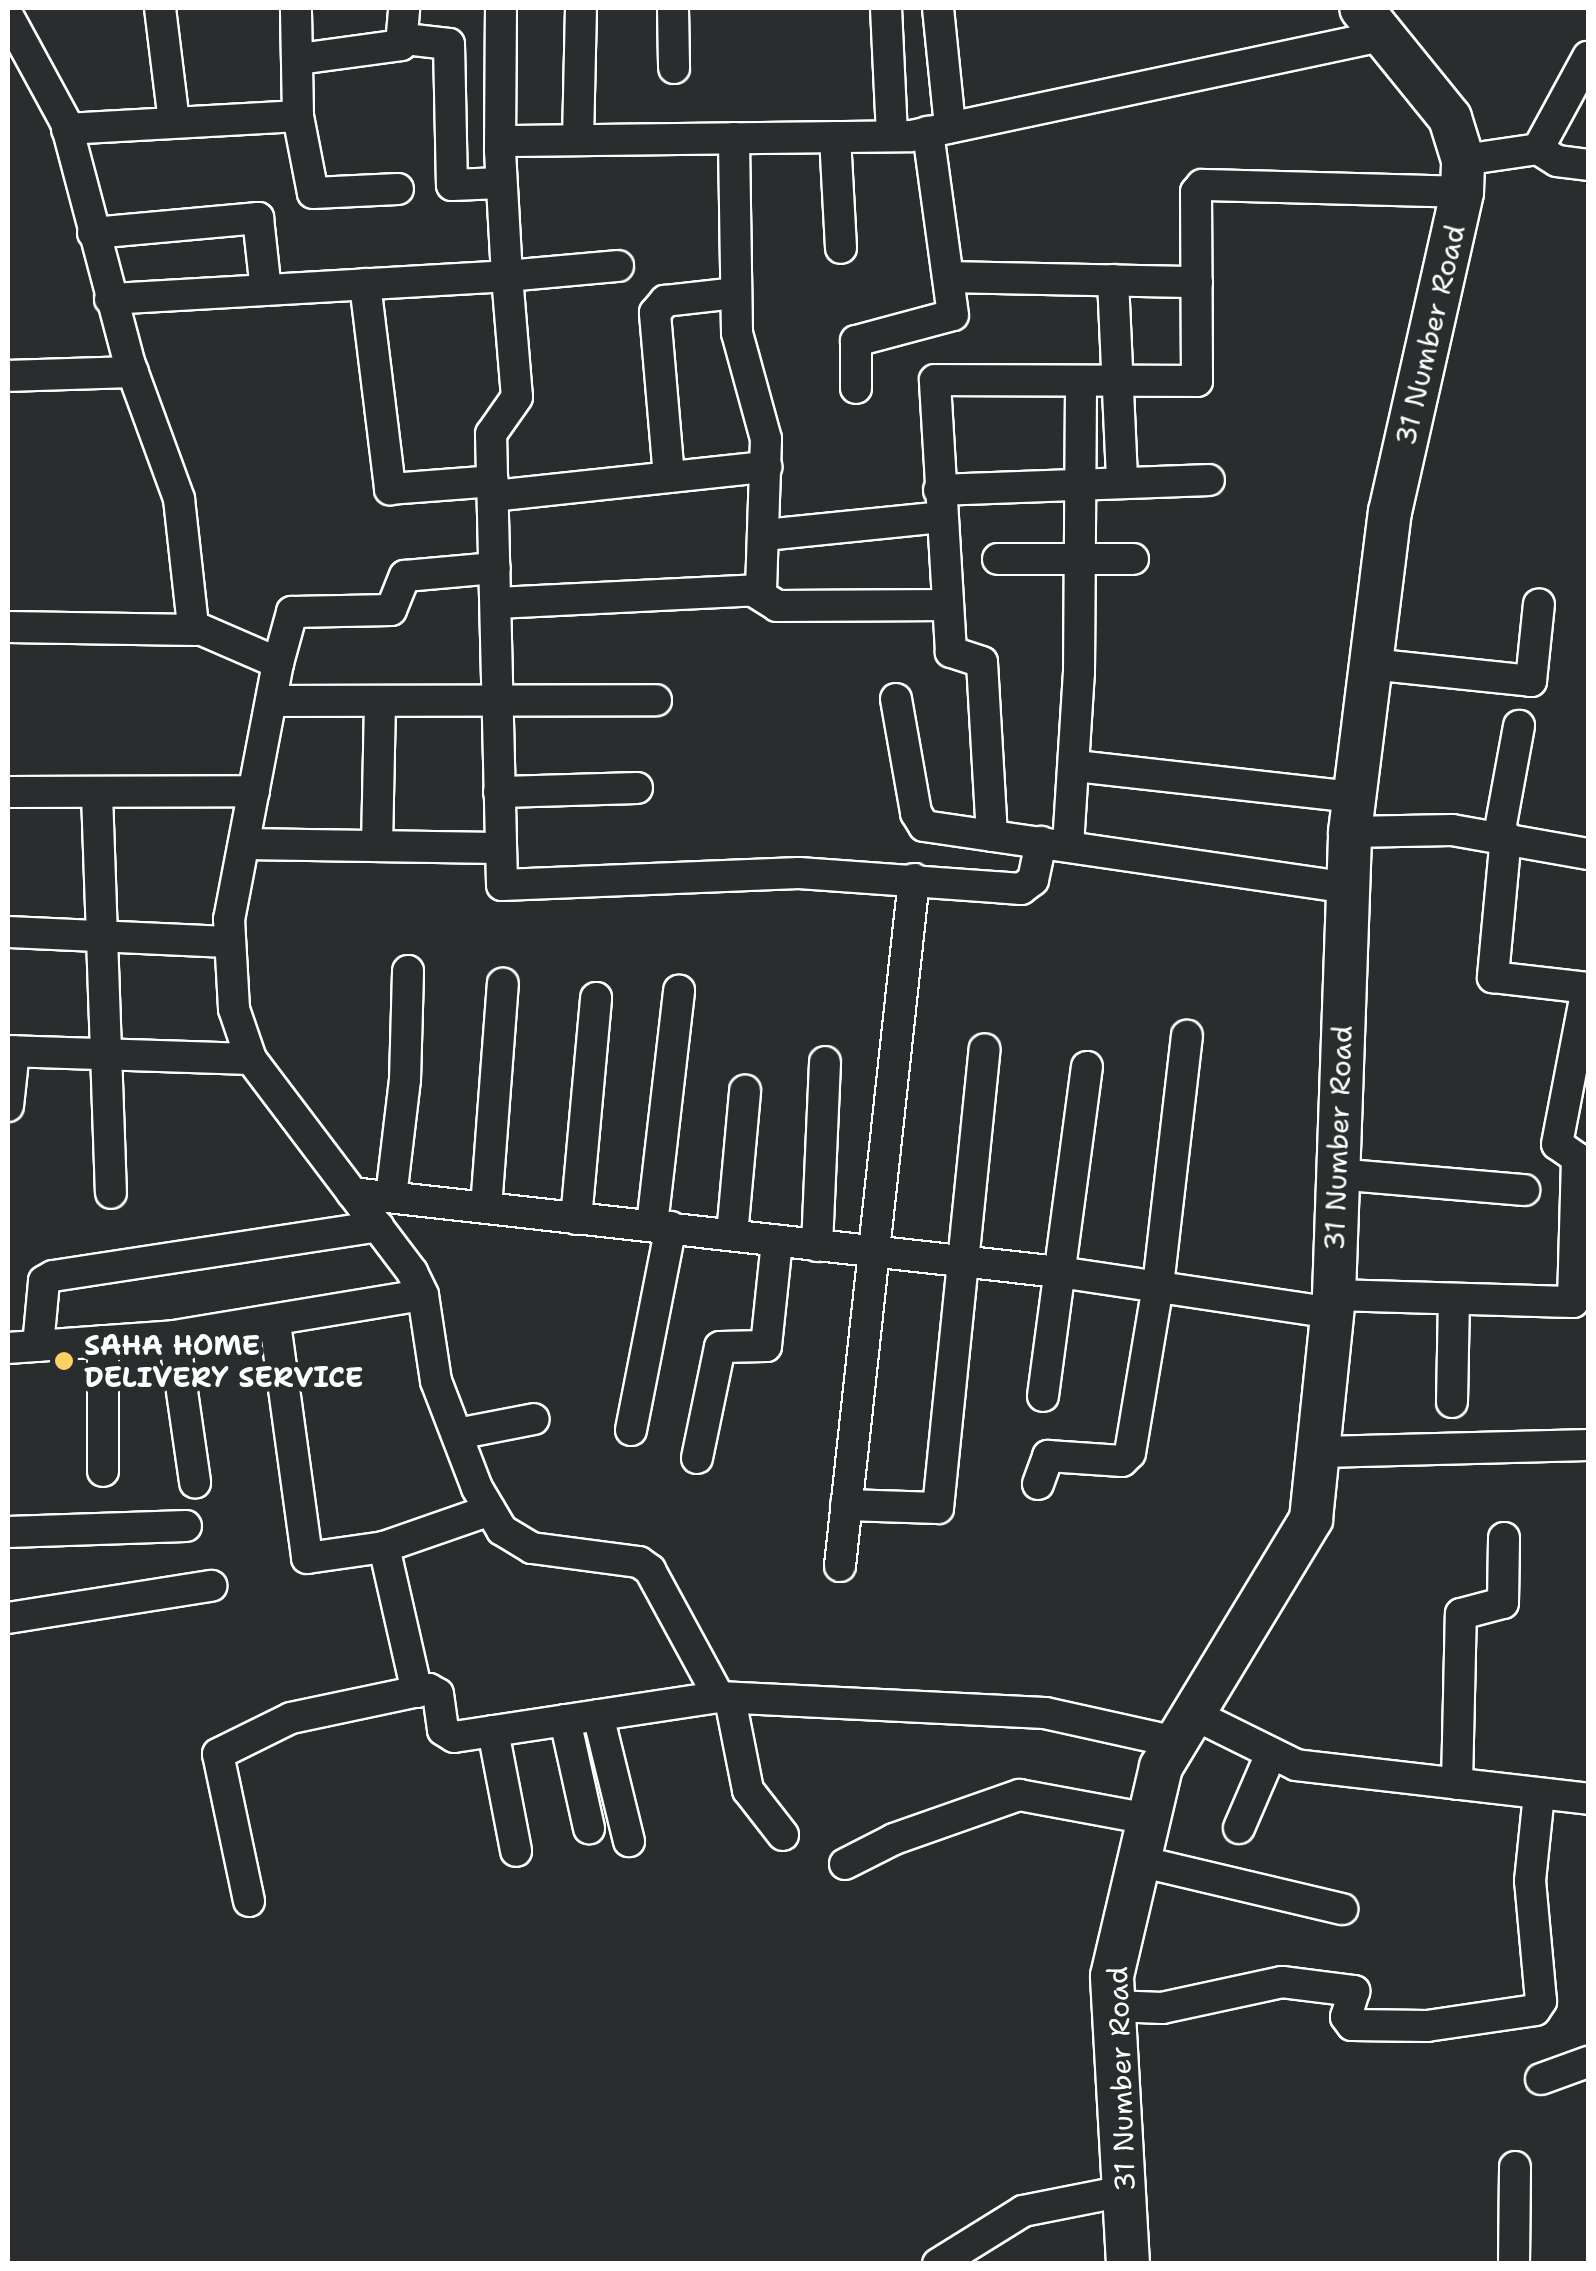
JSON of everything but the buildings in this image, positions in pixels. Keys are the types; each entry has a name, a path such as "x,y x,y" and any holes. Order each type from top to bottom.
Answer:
{"main road":[{"path":"1371,22 1450,118 1462,176"},
{"name":"31 Number Road","path":"1128,2264 1112,1976 1161,1767 1311,1519 1333,1304 1352,814 1390,512 1462,176"}],"street":[{"path":"160,8 174,122"},
{"path":"296,8 300,59 298,116 313,193 398,189"},
{"path":"404,8 405,39"},
{"path":"501,8 501,184 518,396 513,412 493,428 498,848 504,886 798,873 1021,889 1033,880 1054,844 1076,766 1082,383"},
{"path":"578,140 581,8"},
{"path":"673,8 674,68"},
{"path":"886,8 892,136"},
{"path":"856,388 856,341 948,318 953,308 939,130 938,8"},
{"path":"8,16 22,69 67,128 110,300 182,510 196,630"},
{"path":"500,148 507,141 892,136 939,130 1371,22"},
{"path":"300,59 396,47 405,39 449,44 452,184 501,184"},
{"path":"992,836 982,662 952,655 935,380 1197,382 1196,192 1202,185 1462,176 1538,149 1588,57"},
{"path":"67,128 298,116"},
{"path":"835,137 842,248"},
{"path":"734,138 737,333 765,426 764,584 755,592"},
{"path":"1538,149 1557,161 1588,165"},
{"path":"93,233 258,218 266,290"},
{"path":"110,300 618,266"},
{"path":"948,277 1198,282"},
{"path":"1113,280 1122,481"},
{"path":"365,284 390,489 493,488 766,468"},
{"path":"670,478 658,304 736,294"},
{"path":"8,376 133,372"},
{"path":"765,535 1082,482 1209,480"},
{"path":"998,559 1134,560"},
{"path":"495,568 401,578 394,609 292,612 278,663 228,942 234,1008 251,1058 378,1226 423,1296 436,1381 456,1434 502,1530 532,1548 639,1562 650,1570 724,1698 748,1790 783,1835"},
{"path":"498,603 755,592 777,606 948,605"},
{"path":"1370,664 1531,682 1538,604"},
{"path":"8,627 196,630 278,663"},
{"path":"896,698 918,820 992,836 1348,888"},
{"path":"271,701 656,700"},
{"path":"377,846 380,702"},
{"path":"352,1193 1333,1304 1574,1299 1577,1158 1557,1144 1588,988 1493,977 1502,835 1519,726"},
{"path":"1076,766 1352,814 1502,835 1588,854"},
{"path":"499,792 637,788"},
{"path":"8,792 254,791"},
{"path":"97,794 103,1051 111,1193"},
{"path":"244,844 498,848"},
{"path":"840,1566 869,1253 914,879"},
{"path":"8,932 228,942"},
{"path":"391,1197 405,1080 408,971"},
{"path":"486,1208 504,984"},
{"path":"631,1430 661,1226 679,991"},
{"path":"576,1218 596,998"},
{"path":"1038,1484 1048,1456 1128,1458 1158,1286 1188,1036"},
{"path":"846,1506 936,1511 985,1049"},
{"path":"8,1106 11,1050 251,1058"},
{"path":"817,1246 825,1062"},
{"path":"1044,1396 1087,1067"},
{"path":"732,1235 745,1092"},
{"path":"1336,1174 1524,1190"},
{"path":"38,1346 44,1281 53,1276 378,1226"},
{"path":"697,1458 720,1347 766,1346 777,1241"},
{"path":"8,1348 174,1336 275,1323 423,1296"},
{"path":"1452,1402 1454,1299"},
{"path":"275,1323 306,1558 384,1547 490,1510"},
{"path":"174,1336 195,1482"},
{"path":"103,1341 103,1471"},
{"path":"456,1434 534,1419"},
{"path":"1318,1452 1588,1445"},
{"path":"8,1532 186,1526"},
{"path":"1457,1784 1462,1614 1503,1603 1504,1538"},
{"path":"384,1547 417,1692"},
{"path":"8,1618 211,1586"},
{"path":"250,1901 220,1751 308,1712 417,1692 438,1694 446,1736 724,1698 1045,1713 1184,1728 1296,1765 1588,1799"},
{"path":"598,1715 629,1841"},
{"path":"564,1720 589,1828"},
{"path":"493,1731 516,1851"},
{"path":"1239,1828 1270,1756"},
{"path":"1114,2006 1162,2008 1282,1982 1354,1991 1346,2017 1352,2025 1427,2026 1535,2010 1541,2000 1530,1881 1539,1794"},
{"path":"846,1864 894,1838 1019,1796 1149,1819"},
{"path":"1139,1862 1342,1908"},
{"path":"1541,2079 1588,2062"},
{"path":"1514,2264 1515,2168"},
{"path":"938,2264 1022,2212 1124,2191"}],"place":[{"name":"SAHA HOME DELIVERY SERVICE","path":"64,1361"}]}
